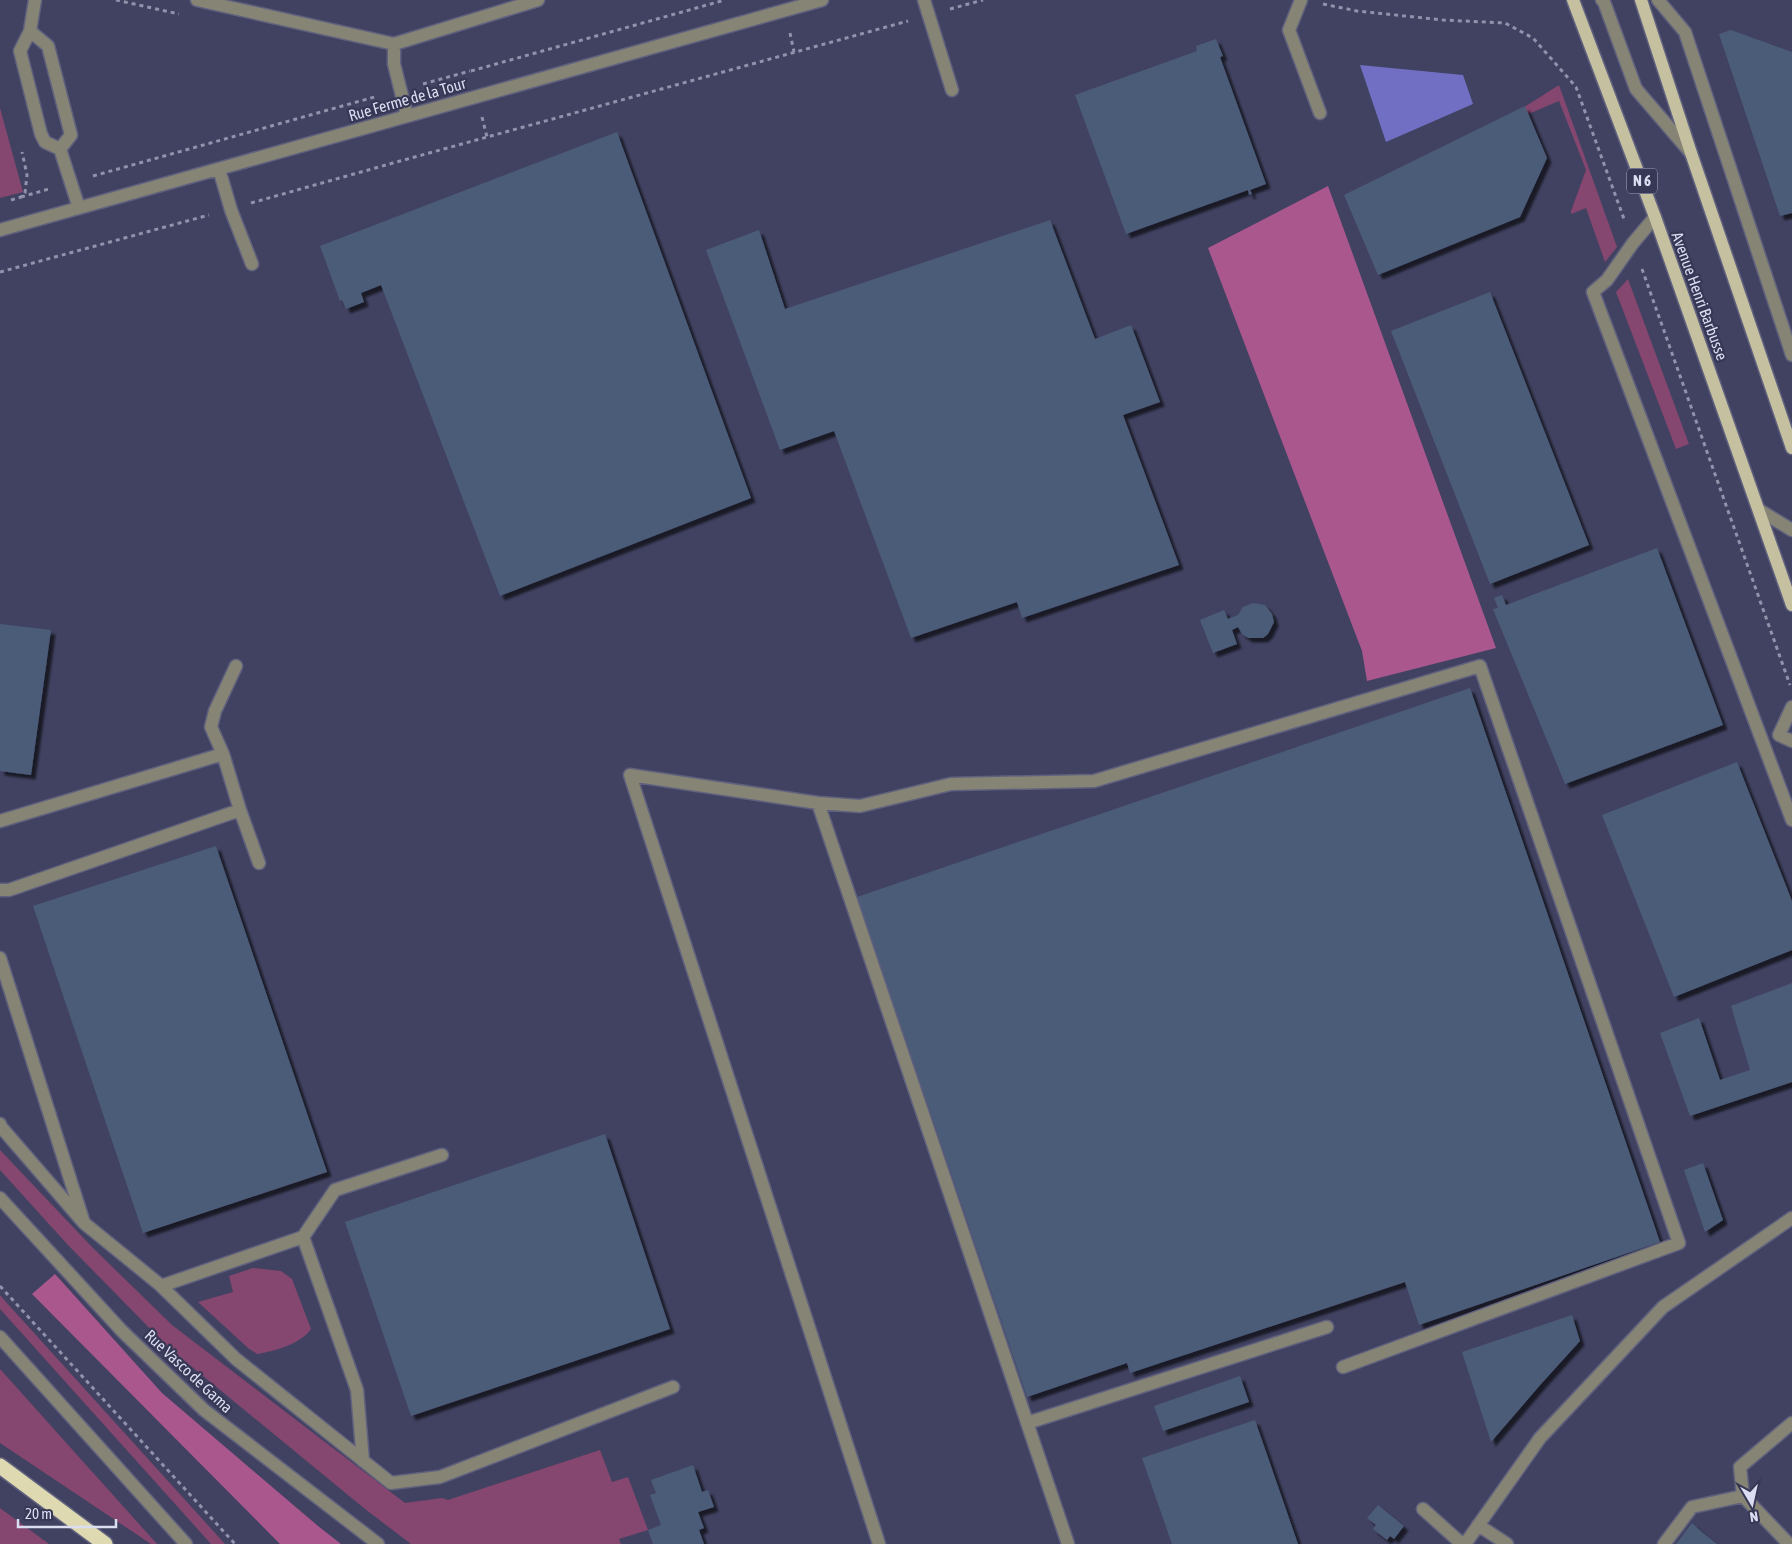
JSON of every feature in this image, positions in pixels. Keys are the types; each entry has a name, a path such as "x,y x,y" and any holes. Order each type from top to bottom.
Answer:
{"highway":[{"path":"0,1466 105,1544"}],"main road":[{"name":"Avenue Henri Barbusse","path":"1573,0 1655,217 1792,604"},
{"path":"1641,0 1792,448"}],"street":[{"path":"35,0 30,31 20,51 41,134 46,142 60,149 79,208"},
{"path":"197,0 394,44 538,0"},
{"name":"Rue Ferme de la Tour","path":"0,230 822,0"},
{"path":"924,0 952,90"},
{"path":"1301,0 1289,30 1320,114"},
{"path":"1602,0 1636,89 1691,152"},
{"path":"1658,0 1685,32 1792,355"},
{"path":"30,31 48,46 71,135 60,149"},
{"path":"394,44 394,64 407,116"},
{"path":"219,169 231,210 252,264"},
{"path":"1655,217 1632,243 1607,280 1593,292 1792,820"},
{"path":"1759,510 1792,530"},
{"path":"236,666 215,711 211,727 223,754 259,863"},
{"path":"879,1544 630,775 818,803 860,806 951,784 1094,781 1480,666 1679,1243 1343,1367"},
{"path":"1779,735 1792,707"},
{"path":"1762,741 1779,735 1792,741"},
{"path":"0,821 223,754"},
{"path":"818,803 1068,1544"},
{"path":"0,890 9,890 240,810"},
{"path":"0,958 84,1223"},
{"path":"0,1124 84,1223 161,1286 236,1359 391,1483 440,1477 673,1387"},
{"path":"161,1286 303,1237 335,1190 442,1155"},
{"name":"Rue Vasco de Gama","path":"0,1198 122,1331 204,1410 378,1544"},
{"path":"1423,1509 1463,1544 1540,1438 1663,1307 1792,1218"},
{"path":"303,1237 357,1390 363,1461"},
{"path":"1027,1423 1327,1327"},
{"path":"0,1337 186,1544"},
{"path":"1789,1544 1743,1496 1740,1467 1792,1423"},
{"path":"1664,1544 1692,1507 1743,1496"},
{"path":"1478,1525 1507,1544"}],"path":[{"path":"13,226 4,202 725,0"},
{"path":"955,8 983,0"},
{"path":"1324,4 1357,11 1443,20 1505,23 1533,38 1576,87 1792,690"},
{"path":"257,202 902,23"},
{"path":"790,31 794,52"},
{"path":"470,71 472,76"},
{"path":"482,117 487,137"},
{"path":"21,197 25,194 26,175 24,159"},
{"path":"0,272 209,215"},
{"path":"0,1286 235,1544"}],"shaded area":[{"path":"1360,65 1463,75 1473,104 1386,142"},
{"path":"1559,85 1617,247 1605,262 1586,208 1571,214 1586,170 1559,101 1526,115 1523,108"},
{"path":"0,108 23,192 0,198"},
{"path":"1328,186 1496,648 1367,681 1362,651 1208,248"},
{"path":"1628,279 1689,444 1676,449 1616,292"},
{"path":"0,1150 92,1247 172,1325 405,1503 442,1498 448,1500 600,1450 612,1482 628,1477 648,1530 619,1539 621,1544 411,1544 365,1509 169,1348 67,1244 0,1170"},
{"path":"253,1268 281,1271 292,1279 311,1329 294,1343 257,1354 198,1302 233,1292 229,1276"},
{"path":"55,1274 162,1393 341,1544 280,1544 32,1294"},
{"path":"0,1295 225,1544 211,1544 0,1309"},
{"path":"0,1369 157,1544 151,1544 0,1443"},
{"path":"0,1508 49,1544 0,1544"}],"building":[{"path":"1731,30 1792,52 1792,213 1780,216 1719,34"},
{"path":"1216,39 1223,56 1220,57 1266,184 1250,190 1252,194 1249,195 1248,190 1126,234 1075,95 1197,51 1196,46"},
{"path":"1525,106 1547,158 1520,217 1378,275 1344,195"},
{"path":"617,132 751,498 500,596 381,285 361,293 364,302 346,309 342,300 340,301 320,246"},
{"path":"1050,220 1095,339 1131,325 1160,402 1123,415 1179,565 1022,618 1017,602 911,638 834,431 780,450 706,250 759,230 785,309"},
{"path":"1490,292 1589,545 1490,584 1391,331"},
{"path":"1657,548 1723,725 1565,784 1493,609 1498,608 1494,598 1502,595 1506,605"},
{"path":"1253,603 1265,605 1272,614 1274,622 1268,634 1263,638 1248,638 1242,634 1238,627 1232,630 1237,644 1213,653 1200,620 1224,610 1228,619 1238,615 1243,607"},
{"path":"0,624 51,630 31,775 0,771"},
{"path":"1470,688 1660,1242 1419,1325 1405,1282 1130,1373 1127,1363 1027,1397 857,897"},
{"path":"1737,762 1792,901 1792,950 1674,997 1602,815"},
{"path":"216,846 327,1172 143,1233 33,906"},
{"path":"1792,983 1792,1082 1690,1116 1660,1033 1699,1018 1720,1080 1750,1070 1731,1006"},
{"path":"605,1134 670,1329 411,1416 345,1222"},
{"path":"1703,1163 1723,1220 1705,1232 1684,1170"},
{"path":"1572,1315 1580,1341 1491,1442 1462,1352"},
{"path":"1240,1376 1249,1402 1163,1431 1154,1406"},
{"path":"1255,1420 1298,1544 1172,1544 1142,1458"},
{"path":"693,1465 702,1492 708,1490 714,1507 698,1512 704,1528 699,1530 704,1544 653,1544 648,1530 661,1525 650,1495 656,1493 651,1480"},
{"path":"1378,1505 1404,1526 1394,1539 1390,1536 1387,1540 1373,1529 1376,1525 1367,1518"},
{"path":"1692,1523 1703,1533 1717,1544 1676,1544"}]}
